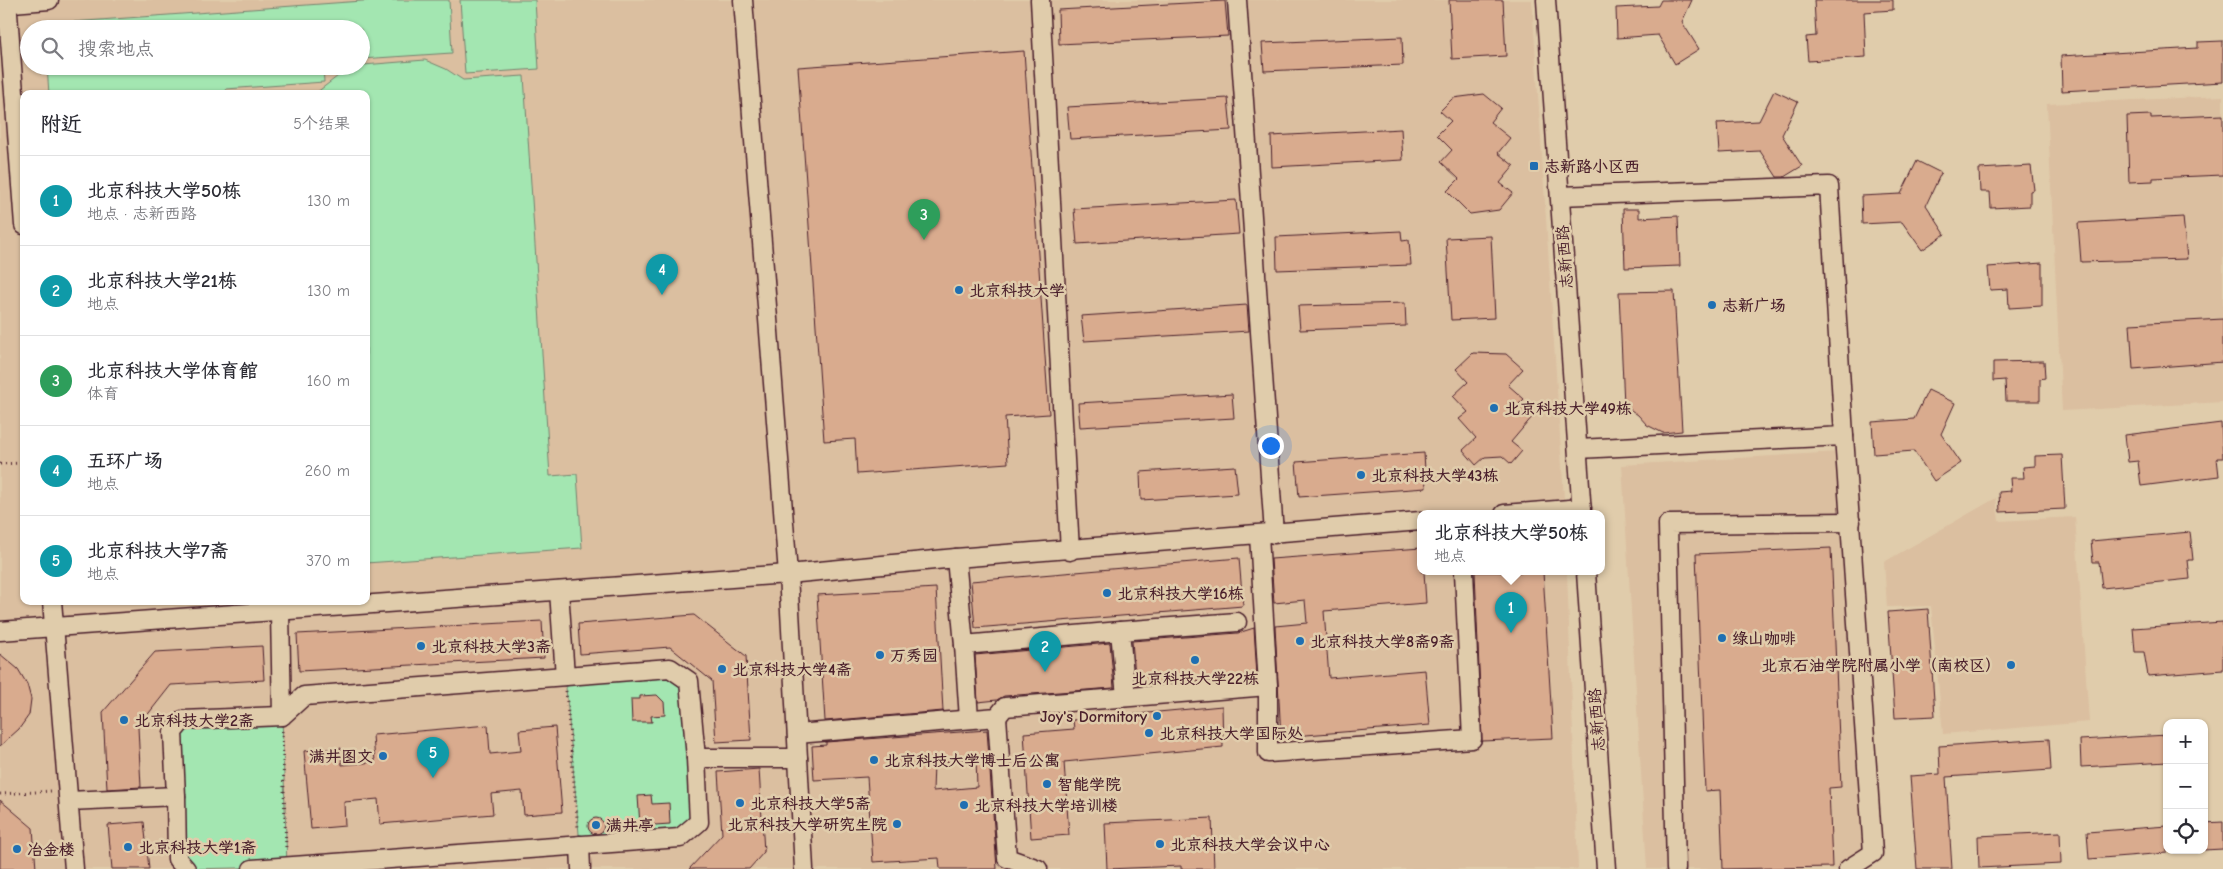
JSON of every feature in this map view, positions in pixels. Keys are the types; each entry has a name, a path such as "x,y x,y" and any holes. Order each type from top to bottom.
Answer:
{"street":[{"path":"20,177 5,2 49,0"},
{"path":"743,0 788,574 804,869"},
{"path":"1040,0 1070,551"},
{"path":"1237,0 1267,534 1268,753 1472,739 1464,575"},
{"name":"志新西路","path":"1546,0 1582,510"},
{"path":"1560,196 1829,186 1873,854 1848,869"},
{"path":"1578,449 1844,436"},
{"path":"0,631 788,574 956,558 1070,551 1417,521"},
{"path":"1676,869 1668,524 1851,522"},
{"path":"956,558 969,719"},
{"name":"志新西路","path":"1586,575 1606,869"},
{"path":"559,591 565,676"},
{"path":"52,605 74,869"},
{"path":"280,612 282,716"},
{"path":"964,645 1237,622"},
{"path":"1120,631 1126,697"},
{"path":"186,869 177,860 173,732 182,720 282,716 304,696 670,668 689,681 696,758 699,822 680,838 287,868 252,869"},
{"path":"1038,869 1009,864 997,717 1005,707 1268,686"},
{"path":"796,734 997,717"},
{"path":"696,758 798,758"},
{"path":"68,796 176,796"},
{"path":"580,845 581,869"}],"path":[{"path":"0,464 20,463"},
{"path":"565,676 580,845"},
{"path":"282,716 287,868"},
{"path":"0,794 68,796"}],"shaded area":[{"name":"北京科技大学","path":"0,0 1532,0 1565,510 1417,510 1417,575 1567,575 1578,869 0,869"},
{"path":"2223,96 2223,402 2062,411 2047,104"},
{"path":"1838,452 1864,869 1647,869 1622,465"},
{"name":"北京石油学院附属小学（南校区）","path":"1996,498 1999,521 2075,517 2089,722 1943,734 1931,606 1887,607 1884,562"}],"green space":[{"path":"376,0 449,0 452,53 370,58 370,20 99,20"},
{"path":"460,0 535,0 539,69 465,74"},
{"path":"425,60 446,69 463,80 524,76 550,476 577,474 582,548 370,563 370,90 320,90 339,75 370,75 370,64"},
{"path":"48,75 324,75 324,82 226,90 49,90"},
{"path":"670,668 689,681 699,822 680,838 580,845 565,676"},
{"path":"282,716 287,867 186,869 173,732 183,720"}],"building":[{"path":"1449,0 1503,0 1506,56 1452,59"},
{"path":"1661,0 1692,0 1682,22 1699,49 1675,64 1658,35 1617,38 1616,8 1658,6"},
{"path":"1814,0 1893,0 1893,10 1864,12 1866,57 1808,61 1806,37 1816,36"},
{"path":"1225,1 1228,36 1059,44 1058,10"},
{"path":"1402,37 1403,65 1264,71 1262,43"},
{"path":"2223,41 2223,82 2062,91 2061,56 2198,48 2198,42"},
{"path":"1024,51 1049,414 1005,417 1008,463 857,474 855,439 824,441 798,67"},
{"path":"1774,91 1798,102 1782,135 1802,166 1784,177 1777,177 1760,151 1719,153 1717,123 1759,121"},
{"path":"1484,94 1501,108 1490,122 1510,138 1498,153 1514,166 1500,183 1513,193 1499,210 1470,214 1447,191 1459,179 1441,162 1452,150 1437,135 1451,121 1440,111 1453,98"},
{"path":"1228,98 1231,130 1070,139 1067,107"},
{"path":"2151,115 2151,118 2223,115 2223,175 2153,178 2153,181 2129,182 2127,116"},
{"path":"1401,129 1403,160 1272,167 1271,136"},
{"path":"1917,161 1941,173 1926,205 1945,234 1922,250 1902,222 1862,224 1861,196 1901,194"},
{"path":"2031,166 2034,190 2030,191 2030,206 1991,208 1990,192 1980,192 1979,169"},
{"path":"1236,200 1239,234 1077,244 1074,209"},
{"path":"1623,209 1639,209 1639,218 1678,216 1680,266 1625,268"},
{"path":"2183,217 2187,259 2081,262 2078,223"},
{"path":"1401,231 1402,241 1409,240 1411,265 1277,270 1276,237"},
{"path":"1491,236 1495,318 1451,320 1446,238"},
{"path":"2042,263 2042,306 2009,308 2008,289 1990,290 1988,267"},
{"path":"1674,291 1682,431 1663,433 1647,425 1638,415 1624,405 1619,292"},
{"path":"1405,303 1406,326 1300,330 1298,306"},
{"path":"1247,305 1249,331 1084,341 1081,316"},
{"path":"2223,319 2223,362 2133,369 2130,324"},
{"name":"北京科技大学49栋","path":"1473,353 1506,354 1523,369 1508,385 1524,399 1519,404 1533,416 1511,442 1522,451 1511,464 1502,456 1485,457 1476,465 1463,450 1476,438 1459,419 1468,412 1453,396 1468,382 1456,369"},
{"path":"2044,361 2045,378 2040,379 2040,401 2006,401 2005,380 1993,381 1993,362"},
{"path":"1928,390 1955,403 1941,434 1961,463 1934,481 1914,451 1874,454 1872,422 1914,419"},
{"path":"1232,394 1234,418 1080,427 1078,403"},
{"path":"2221,423 2223,458 2217,458 2219,476 2141,486 2138,461 2128,462 2125,435"},
{"name":"北京科技大学43栋","path":"1424,453 1426,488 1299,497 1296,462"},
{"path":"2062,455 2065,509 2000,512 1999,492 2011,491 2010,478 2024,478 2023,467 2035,466 2035,456"},
{"path":"1235,466 1238,494 1141,500 1140,472"},
{"path":"2190,532 2193,560 2188,560 2190,579 2102,588 2099,562 2093,562 2091,541"},
{"name":"北京科技大学8斋9斋","path":"1417,548 1417,575 1424,575 1426,603 1324,611 1329,678 1425,670 1430,725 1281,737 1275,626 1307,623 1305,600 1274,603 1271,559"},
{"path":"1831,548 1841,787 1829,788 1832,867 1723,869 1720,790 1705,791 1696,554"},
{"name":"北京科技大学16栋","path":"1239,558 1243,606 975,628 971,581"},
{"path":"1475,575 1543,575 1553,738 1482,741"},
{"name":"万秀园","path":"936,588 943,711 825,721 817,595"},
{"path":"1928,609 1935,716 1895,718 1888,612"},
{"name":"北京科技大学4斋","path":"694,615 746,656 751,740 716,742 712,681 670,647 580,654 578,624"},
{"name":"北京科技大学3斋","path":"542,621 544,658 299,671 297,634"},
{"path":"2223,622 2223,670 2148,676 2144,652 2135,652 2133,628"},
{"name":"北京科技大学22栋","path":"1254,628 1257,676 1136,686 1132,641 1238,633"},
{"path":"1110,643 1114,688 1004,696 997,700 978,702 975,655"},
{"name":"北京科技大学2斋","path":"262,646 264,680 171,685 138,727 141,787 107,789 103,712 155,652"},
{"path":"0,654 18,669 27,684 31,699 29,715 19,729 0,746"},
{"path":"657,695 664,702 665,715 651,716 652,722 632,722 631,699 640,699 640,696"},
{"path":"1222,706 1223,747 1064,762 1069,835 1031,838 1024,733 1074,729 1073,720"},
{"path":"488,725 490,754 521,751 519,730 555,727 562,812 524,815 522,791 491,794 493,814 380,824 378,799 344,802 345,826 311,829 304,751 341,748 342,765 375,762 373,735"},
{"path":"987,730 997,869 940,869 939,858 873,862 867,777 814,780 812,746 826,745 826,742","holes":["976,758 977,787 933,791 934,763"]},
{"path":"2163,735 2163,762 2081,767 2080,740"},
{"path":"2049,739 2051,770 1946,777 1952,869 1917,869 1910,776 1940,774 1939,746"},
{"name":"北京科技大学5斋","path":"759,769 764,852 749,869 689,869 722,834 718,772"},
{"path":"651,795 652,804 669,803 670,824 640,826 638,796"},
{"name":"冶金楼","path":"0,800 33,828 36,869 0,869"},
{"name":"满井亭","path":"596,818 604,826 596,834 588,826"},
{"name":"北京科技大学会议中心","path":"1212,818 1214,869 1181,869 1181,866 1107,869 1105,823"},
{"name":"北京科技大学1斋","path":"144,822 149,869 112,869 108,825"},
{"path":"2223,822 2223,849 2208,850 2208,823"},
{"path":"2163,826 2163,853 2089,859 2087,832"},
{"path":"2060,832 2061,864 1979,868 1978,836"}],"place":[{"name":"志新路小区西","path":"1534,166"},
{"name":"北京科技大学体育館","path":"924,240"},
{"name":"北京科技大学","path":"959,290"},
{"name":"五环广场","path":"662,295"},
{"name":"志新广场","path":"1712,305"},
{"name":"北京科技大学49栋","path":"1494,408"},
{"name":"北京科技大学43栋","path":"1361,475"},
{"name":"北京科技大学16栋","path":"1107,593"},
{"name":"北京科技大学50栋","path":"1511,633"},
{"name":"绿山咖啡","path":"1722,638"},
{"name":"北京科技大学8斋9斋","path":"1300,641"},
{"name":"北京科技大学3斋","path":"421,646"},
{"name":"万秀园","path":"880,655"},
{"name":"北京科技大学22栋","path":"1195,660"},
{"name":"北京石油学院附属小学（南校区）","path":"2011,665"},
{"name":"北京科技大学4斋","path":"722,669"},
{"name":"北京科技大学21栋","path":"1045,672"},
{"name":"Joy's Dormitory","path":"1157,716"},
{"name":"北京科技大学2斋","path":"124,720"},
{"name":"北京科技大学国际处","path":"1149,733"},
{"name":"满井图文","path":"383,756"},
{"name":"北京科技大学博士后公寓","path":"874,760"},
{"name":"北京科技大学7斋","path":"433,778"},
{"name":"智能学院","path":"1047,784"},
{"name":"北京科技大学5斋","path":"740,803"},
{"name":"北京科技大学培训楼","path":"964,805"},
{"name":"北京科技大学研究生院","path":"897,824"},
{"name":"满井亭","path":"596,825"},
{"name":"北京科技大学会议中心","path":"1160,844"},
{"name":"北京科技大学1斋","path":"128,847"},
{"name":"冶金楼","path":"17,849"}]}
